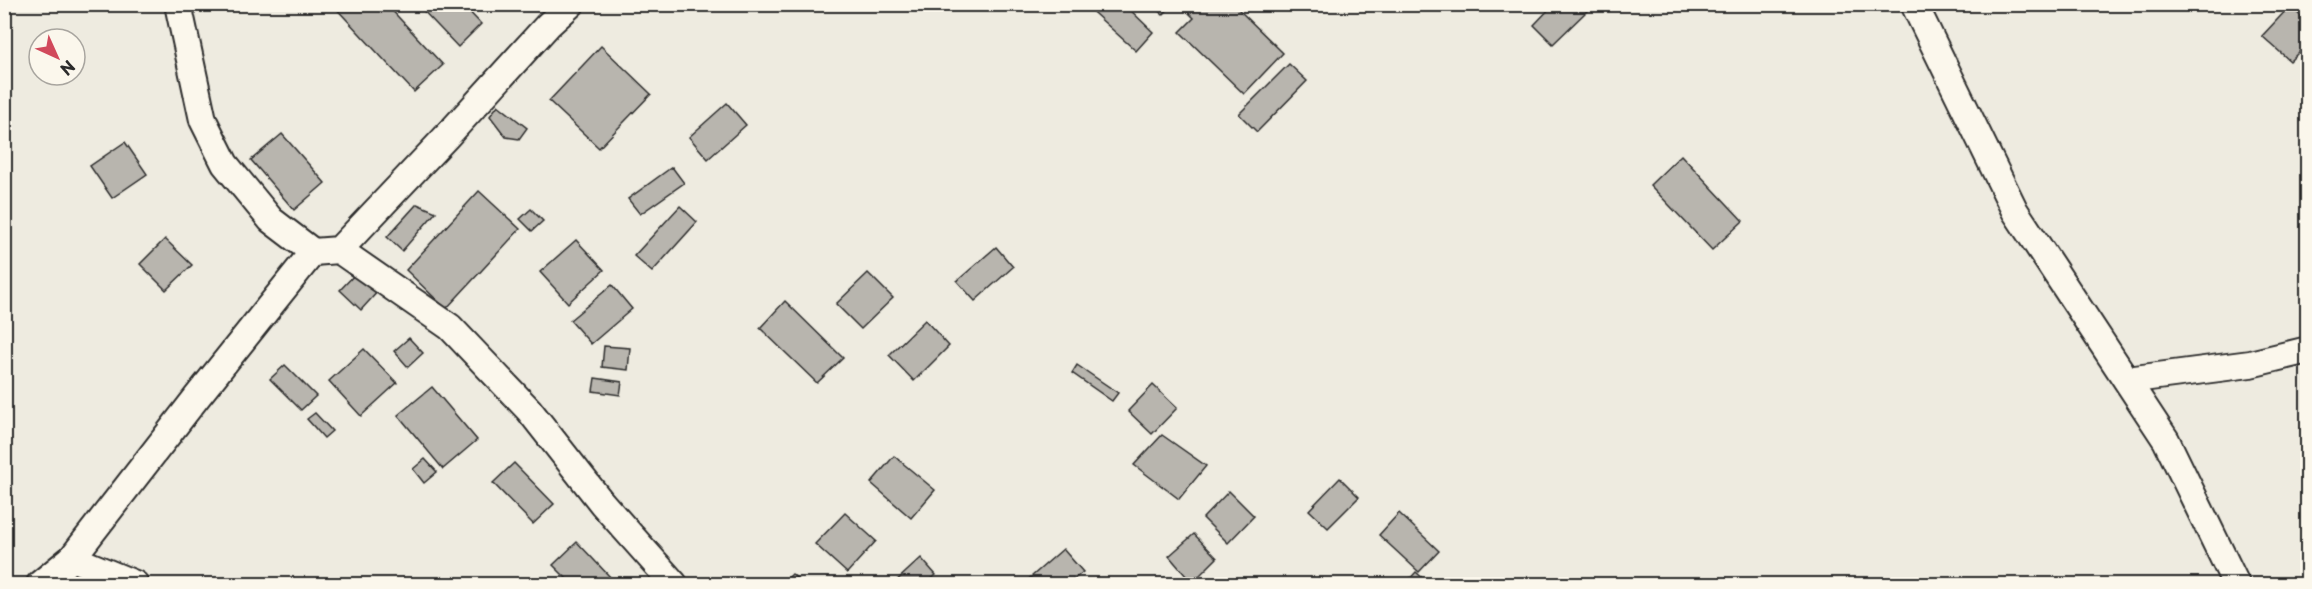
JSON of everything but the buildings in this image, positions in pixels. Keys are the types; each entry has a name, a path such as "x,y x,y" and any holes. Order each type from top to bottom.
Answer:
{"street":[{"path":"178,4 203,120 225,164 271,220 313,252 339,250 450,327 529,410 602,503 674,585"},
{"path":"339,250 548,25 571,4"},
{"path":"1914,4 2015,211 2166,440 2236,585"},
{"path":"40,585 72,558 313,252"},
{"path":"2127,380 2250,364 2307,350"},
{"path":"72,558 135,585"}]}
